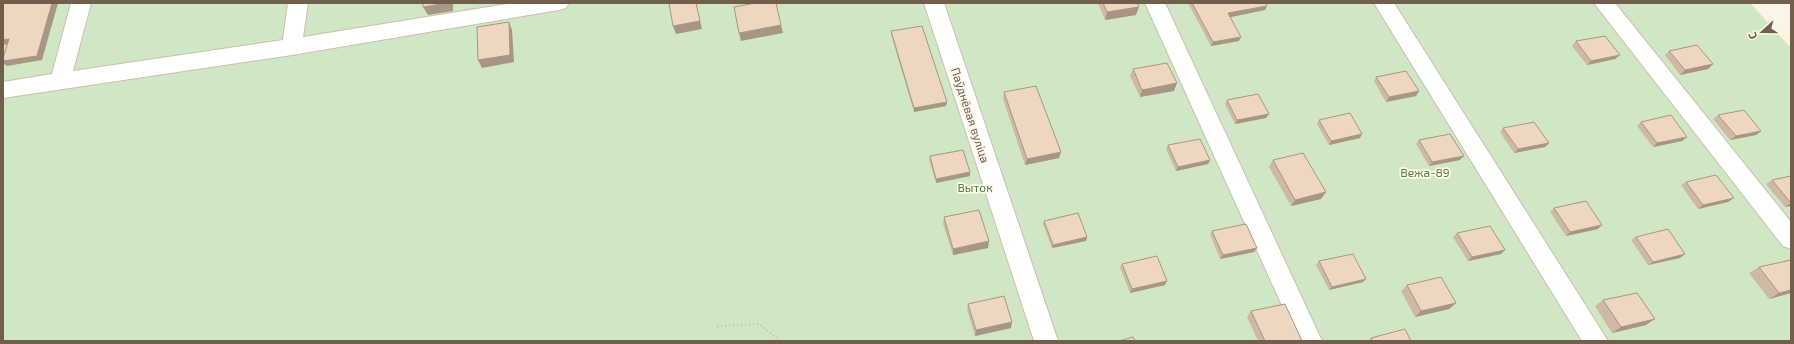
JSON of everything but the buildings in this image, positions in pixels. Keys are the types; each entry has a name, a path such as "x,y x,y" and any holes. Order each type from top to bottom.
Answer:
{"street":[{"path":"60,82 81,3"},
{"path":"292,47 298,3"},
{"path":"3,90 292,47 512,6 559,3"},
{"name":"Паўднёвая вуліца","path":"934,3 1046,341"},
{"path":"1155,3 1310,341"},
{"path":"1384,3 1596,341"},
{"path":"1604,3 1791,239"}],"path":[{"path":"717,326 759,324 781,341"}],"green space":[{"path":"3,3 1750,3 1791,48 1791,341 3,341"}],"park label":[{"name":"Вежа-89","path":"1425,172"},
{"name":"Выток","path":"975,187"}]}
